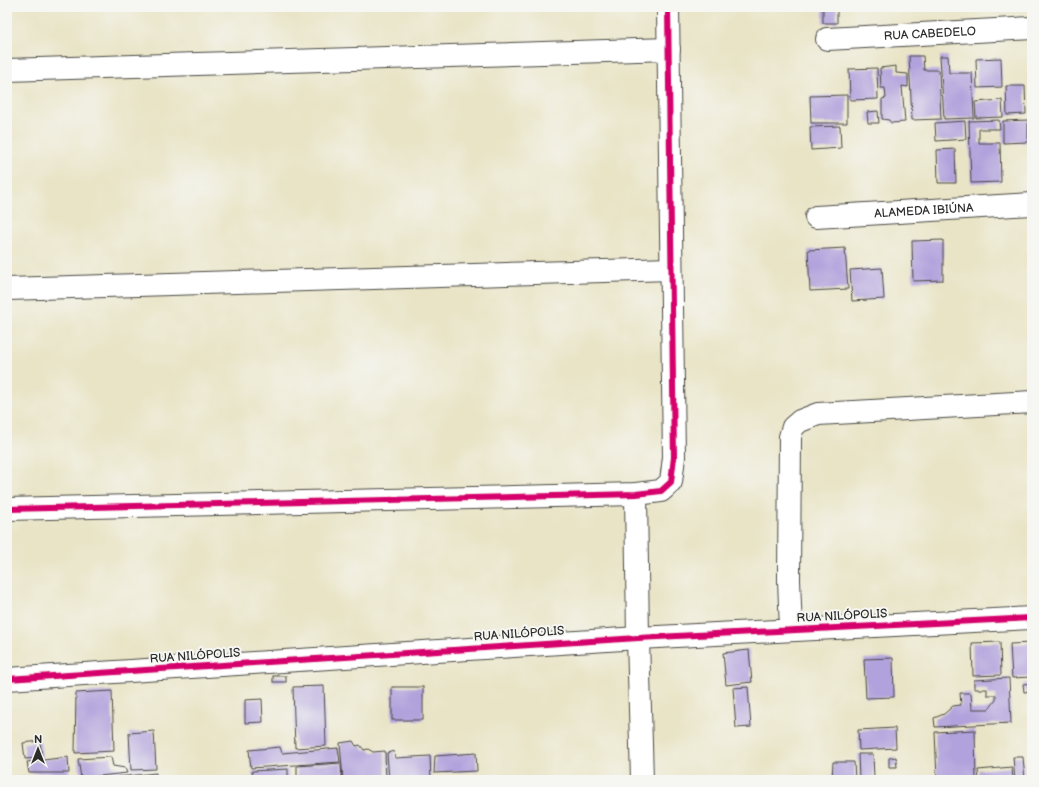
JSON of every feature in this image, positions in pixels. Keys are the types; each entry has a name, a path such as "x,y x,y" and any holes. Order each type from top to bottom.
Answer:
{"street":[{"path":"7,509 636,494 661,491 671,482 674,457 668,7"},
{"name":"RUA CABEDELO","path":"827,39 1032,28"},
{"path":"7,70 669,48"},
{"name":"ALAMEDA IBIÚNA","path":"816,216 1032,204"},
{"path":"7,289 671,269"},
{"path":"791,630 789,580 790,437 793,427 800,421 818,414 1032,402"},
{"path":"636,494 642,780"},
{"name":"RUA NILÓPOLIS","path":"7,679 638,638 1032,618"}],"building":[{"path":"823,7 837,7 837,23 823,23"},
{"path":"909,56 923,56 924,70 939,70 941,119 912,120"},
{"path":"940,56 948,56 949,73 972,73 974,118 944,119"},
{"path":"1001,58 1002,87 977,88 976,59"},
{"path":"896,66 896,73 908,74 908,87 902,86 905,122 891,123 889,120 882,119 882,99 886,98 885,88 881,88 880,68"},
{"path":"877,68 878,99 850,100 849,69"},
{"path":"1006,86 1025,86 1026,114 1007,115"},
{"path":"847,95 847,123 811,123 810,96"},
{"path":"1002,100 1003,117 976,118 975,102"},
{"path":"878,111 879,123 868,123 867,112"},
{"path":"999,120 1000,129 979,129 979,143 1000,143 1001,182 971,183 969,121"},
{"path":"1028,120 1028,142 1003,143 1003,121"},
{"path":"965,121 966,139 936,141 935,123"},
{"path":"840,126 841,148 811,150 810,127"},
{"path":"955,149 956,183 938,183 937,150"},
{"path":"943,240 943,280 913,281 912,241"},
{"path":"845,248 848,289 810,291 808,250"},
{"path":"882,268 884,299 852,301 850,270"},
{"path":"1030,324 1032,324 1032,338 1030,338"},
{"path":"1029,349 1032,349 1032,367 1029,367"},
{"path":"1000,642 1001,675 973,676 972,643"},
{"path":"1032,643 1032,677 1012,678 1010,644"},
{"path":"749,650 752,682 726,685 723,653"},
{"path":"893,658 894,697 866,698 864,659"},
{"path":"273,676 286,676 286,682 273,682"},
{"path":"1009,678 1011,723 935,727 934,718 944,714 953,706 961,705 960,693 971,693 972,709 989,709 996,700 996,695 987,695 987,689 974,689 974,680"},
{"path":"1032,683 1032,691 1024,692 1023,684"},
{"path":"324,686 326,746 295,748 293,687"},
{"path":"392,687 423,687 423,720 392,720"},
{"path":"748,687 751,727 736,728 733,688"},
{"path":"112,691 114,751 75,753 76,693"},
{"path":"262,699 263,722 245,723 245,700"},
{"path":"895,728 896,748 859,750 858,730"},
{"path":"975,730 976,780 937,780 935,732"},
{"path":"154,731 156,769 131,770 129,733"},
{"path":"40,741 42,758 25,759 23,743"},
{"path":"353,741 356,746 360,745 364,750 368,749 373,752 385,751 386,777 343,780 340,743"},
{"path":"280,747 282,753 338,748 340,762 251,768 249,750"},
{"path":"394,751 395,758 430,756 431,780 389,780 387,753"},
{"path":"476,753 477,771 434,773 435,756"},
{"path":"858,754 873,754 874,778 859,778"},
{"path":"68,757 69,773 29,773 27,762"},
{"path":"111,757 113,766 125,768 127,773 81,778 78,759"},
{"path":"896,757 897,767 889,767 889,758"},
{"path":"1013,757 1023,757 1025,780 1015,780"},
{"path":"1029,757 1032,757 1031,777"},
{"path":"833,762 854,762 855,780 832,780"},
{"path":"341,763 342,780 297,780 297,766"},
{"path":"1012,767 1013,780 979,780 978,770"},
{"path":"288,769 288,780 253,780 252,771"},
{"path":"156,773 156,780 117,780 117,777"}],"cycle path":[{"path":"7,509 636,494 661,491 671,482 674,457 668,7"},
{"path":"7,679 638,638 1032,618"}]}
